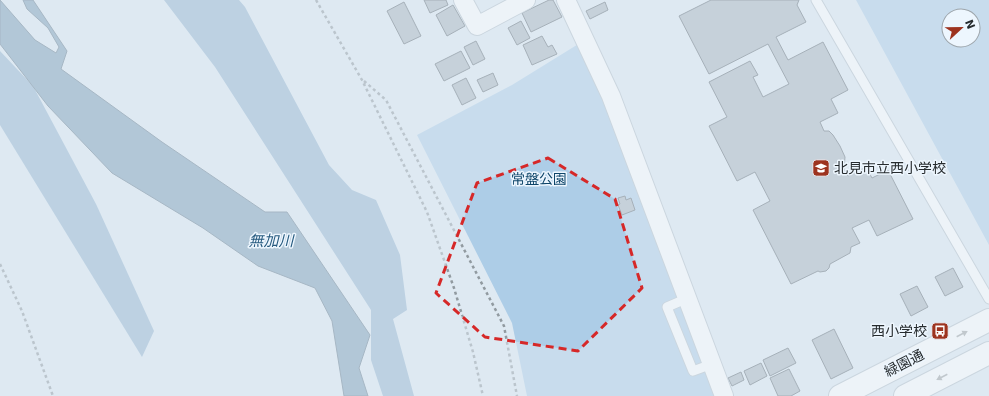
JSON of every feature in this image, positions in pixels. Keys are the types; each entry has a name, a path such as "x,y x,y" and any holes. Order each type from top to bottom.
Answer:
{"street":[{"path":"463,0 477,26 526,0"},
{"path":"566,0 611,96 724,396"},
{"name":"緑園通","path":"840,396 866,390 989,320"},
{"path":"905,396 989,353"}],"lane":[{"path":"816,0 989,298"}],"path":[{"path":"316,0 362,80 427,212 454,288 473,352 483,396"},
{"path":"362,80 386,100 504,326 517,396"},
{"path":"0,264 22,311 53,396"}],"highlighted area":[{"path":"548,158 615,199 642,288 578,351 485,337 436,293 477,183"}],"green space":[{"path":"856,0 989,0 989,245"},
{"name":"常盤公園","path":"580,43 678,288 716,396 527,396 512,323 417,135 512,85"}],"shaded area":[{"path":"164,0 239,0 245,7 329,165 352,190 376,200 400,255 407,310 393,319 414,396 383,396 371,360 371,310 215,67"},
{"path":"0,51 33,86 96,204 154,331 142,357 0,125"}],"water":[{"name":"無加川","path":"0,0 35,40 56,53 59,47 48,28 27,9 23,0 33,0 67,51 61,69 162,142 265,212 287,212 370,335 359,368 368,396 344,396 332,321 315,288 258,266 203,228 112,173 48,106 0,44"}],"building":[{"path":"424,0 446,0 448,5 430,13"},
{"path":"549,0 553,0 562,17 531,32 522,13"},
{"path":"711,0 799,0 797,5 806,22 776,37 788,60 823,42 848,90 831,99 838,113 820,122 824,131 829,131 840,146 845,157 844,169 848,176 866,167 872,178 888,170 913,219 877,236 869,220 852,228 860,243 851,247 850,253 830,264 826,271 818,271 791,284 753,210 770,201 755,172 737,181 709,126 727,117 709,82 750,61 758,75 753,77 763,97 789,84 768,44 709,74 679,16"},
{"path":"404,2 421,36 404,44 387,11"},
{"path":"605,2 608,10 590,19 586,11"},
{"path":"453,5 465,26 447,36 436,15"},
{"path":"521,21 530,38 517,45 508,28"},
{"path":"542,36 548,47 552,45 557,54 532,65 523,45"},
{"path":"476,41 485,59 473,65 464,47"},
{"path":"461,51 470,68 444,81 435,64"},
{"path":"493,73 498,85 483,92 477,80"},
{"path":"466,78 476,98 462,105 452,85"},
{"path":"625,196 626,200 631,198 635,210 622,215 618,205 620,204 618,198"},
{"path":"953,268 963,287 945,296 935,277"},
{"path":"917,286 928,307 911,316 900,294"},
{"path":"834,329 853,368 831,379 812,340"},
{"path":"788,348 796,363 770,376 763,360"},
{"path":"761,363 767,376 750,385 744,371"},
{"path":"789,369 800,391 791,396 778,396 770,378"},
{"path":"741,372 744,380 732,386 728,378"}],"place":[{"name":"北見市立西小学校","path":"821,168"},
{"name":"西小学校","path":"940,331"}]}
